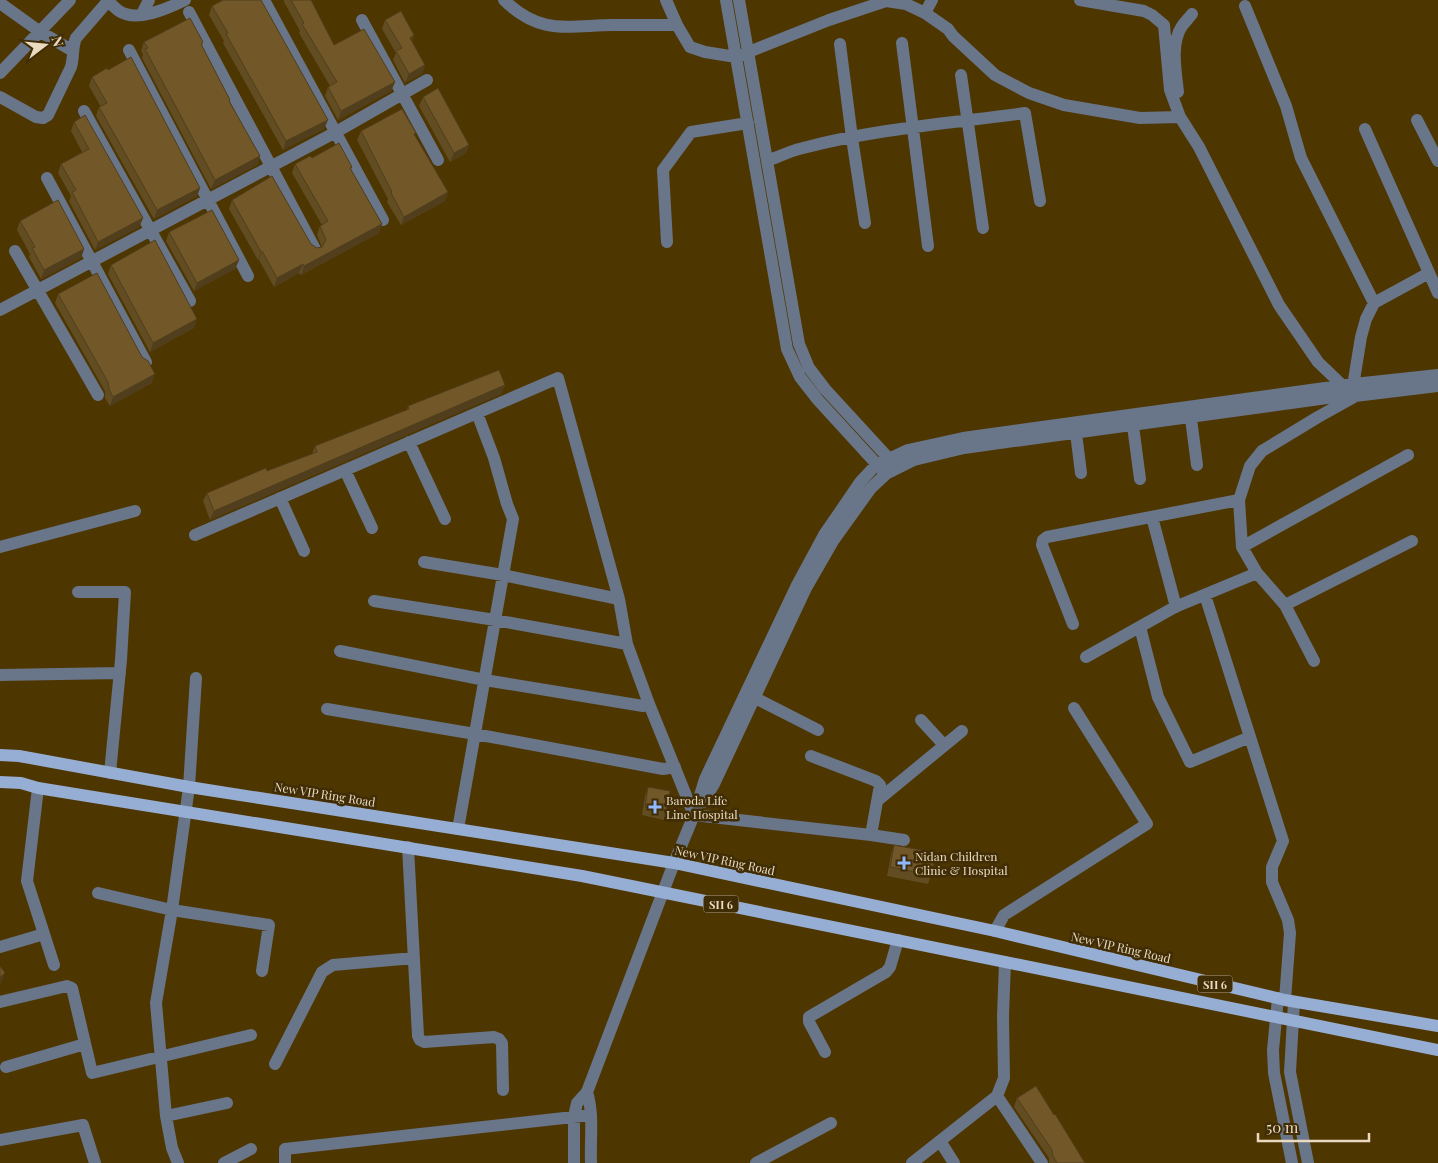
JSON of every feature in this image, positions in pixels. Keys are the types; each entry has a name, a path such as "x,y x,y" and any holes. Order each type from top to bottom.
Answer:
{"main road":[{"name":"New VIP Ring Road","path":"0,754 189,787 674,864 995,931 1286,1000 1438,1026"},
{"name":"SH 6","path":"0,782 21,783 38,788 582,876 1438,1050"}],"street":[{"path":"0,73 70,0"},
{"path":"0,97 36,117 44,118 48,115 71,67 73,44 76,38 108,0 120,12 134,16 187,6 315,249"},
{"path":"142,14 149,0"},
{"path":"264,0 383,220"},
{"path":"504,0 518,13 540,24 560,28 677,25"},
{"path":"666,0 677,25 690,47 705,52 742,55 829,20 886,1 906,4 925,13 948,29 952,36 995,74 1029,93 1064,105 1140,118 1180,117"},
{"path":"726,0 742,55 767,161 798,344 809,368 825,390 890,467"},
{"path":"739,0 748,123 787,349 800,377 876,465 890,467 964,448 1133,426 1190,412"},
{"path":"925,13 932,0"},
{"path":"1080,0 1109,2 1144,11 1164,25 1170,90 1180,117 1199,148 1279,304 1318,362 1350,391"},
{"path":"0,3 39,31 73,51"},
{"path":"1245,6 1286,106 1301,158 1374,303"},
{"path":"1180,117 1176,50 1177,36 1182,26 1192,14"},
{"path":"362,20 438,160"},
{"path":"902,43 928,246"},
{"path":"840,44 852,138 866,223"},
{"path":"128,50 248,276"},
{"path":"961,75 982,228"},
{"path":"0,310 336,132 427,80"},
{"path":"84,111 190,301"},
{"path":"767,161 801,148 852,138 912,127 1025,113 1040,201"},
{"path":"1417,120 1438,161"},
{"path":"667,242 663,170 691,132 748,123"},
{"path":"1365,129 1438,293"},
{"path":"47,178 146,362"},
{"path":"15,251 98,395"},
{"path":"1350,391 1361,337 1366,319 1374,303 1429,273"},
{"path":"1314,661 1285,605 1257,573 1242,547 1239,500 1250,466 1262,451 1318,417 1350,391 1376,382 1438,375"},
{"path":"195,534 558,378 619,599 627,644 694,815"},
{"path":"694,815 714,784 806,588 833,541 871,488 908,450 963,438 1190,412 1350,391 1438,386"},
{"path":"1190,412 1197,465"},
{"path":"458,829 513,519 494,458 477,413"},
{"path":"1133,426 1140,479"},
{"path":"1076,433 1081,473"},
{"path":"409,442 445,519"},
{"path":"1242,547 1408,455"},
{"path":"574,1163 574,1116 577,1103 587,1092 694,815 705,779 797,585 824,535 861,481 876,465"},
{"path":"345,470 372,528"},
{"path":"280,498 304,551"},
{"path":"1073,624 1042,546 1043,540 1239,500"},
{"path":"0,547 135,511"},
{"path":"1152,517 1176,607"},
{"path":"1285,605 1412,540"},
{"path":"424,562 503,575 619,599"},
{"path":"1086,657 1176,607 1257,573"},
{"path":"78,592 125,592 120,673 110,773"},
{"path":"1205,595 1282,841 1282,847 1272,867 1272,882 1288,920 1290,933 1286,1000 1293,1021 1290,1072 1308,1163"},
{"path":"374,601 495,620 627,644"},
{"path":"1140,628 1158,697 1190,762 1250,738"},
{"path":"340,651 485,680 643,706 649,704"},
{"path":"0,675 120,673"},
{"path":"178,1163 172,1148 166,1116 156,1003 186,812 196,678"},
{"path":"755,698 818,730"},
{"path":"995,931 1004,915 1147,824 1074,708"},
{"path":"327,709 663,769 675,767"},
{"path":"921,720 944,745"},
{"path":"878,800 962,731"},
{"path":"811,756 876,781 880,785 871,834"},
{"path":"38,788 27,881 54,965"},
{"path":"694,815 871,834 904,840"},
{"path":"408,847 418,1036 424,1042 499,1038 502,1043 503,1090"},
{"path":"98,893 172,910 269,925 262,970"},
{"path":"0,947 44,934"},
{"path":"825,1052 809,1022 809,1017 886,972 890,967 898,940"},
{"path":"276,1064 322,972 326,968 333,965 414,958"},
{"path":"912,1163 997,1096 1004,1078 1003,1016 1005,962"},
{"path":"0,1002 70,986 92,1073 251,1035"},
{"path":"1286,1000 1275,1017 1273,1050 1274,1072 1292,1163"},
{"path":"6,1066 85,1044"},
{"path":"587,1092 592,1106 591,1163"},
{"path":"997,1096 1042,1163"},
{"path":"166,1116 227,1102"},
{"path":"285,1163 286,1149 591,1115"},
{"path":"756,1163 831,1122"},
{"path":"0,1140 83,1125 94,1163"},
{"path":"940,1142 954,1163"},
{"path":"224,1163 251,1149"}],"building":[{"path":"223,0 261,0 328,120 286,141 212,6"},
{"path":"291,0 311,0 334,45 364,29 395,82 341,111 328,87 337,82 302,24 304,23"},
{"path":"401,11 414,35 410,38 425,65 409,74 396,51 402,48 385,20"},
{"path":"190,18 203,42 201,44 229,101 260,156 215,180 145,49 148,48 144,42"},
{"path":"131,57 200,188 157,210 99,107 107,103 92,77"},
{"path":"438,88 469,145 454,153 423,97"},
{"path":"402,109 416,133 414,134 448,192 404,217 361,131"},
{"path":"85,115 143,218 98,242 72,192 76,190 61,164 89,149 74,122"},
{"path":"339,143 352,167 350,168 382,224 304,266 303,264 277,278 232,200 272,176 311,244 317,248 322,247 326,240 320,226 328,221 295,164 310,156 312,158"},
{"path":"58,200 84,249 44,270 32,248 35,247 20,221"},
{"path":"212,210 239,260 197,283 169,232"},
{"path":"155,240 197,319 153,343 111,265"},
{"path":"97,273 142,357 148,361 155,374 113,397 108,382 58,294"},
{"path":"499,370 505,385 214,511 207,493 266,468 267,471 317,452 315,446 409,409 408,406"},
{"path":"648,787 670,791 667,811 645,807"},
{"path":"894,845 926,851 924,859 934,861 931,875 890,867"},
{"path":"0,966 5,973 0,977"},
{"path":"1036,1086 1085,1163 1057,1163 1052,1150 1017,1098"}],"place":[{"name":"Baroda Life Line Hospital","path":"655,807"},
{"name":"Nidan Children Clinic & Hospital","path":"904,863"}]}
